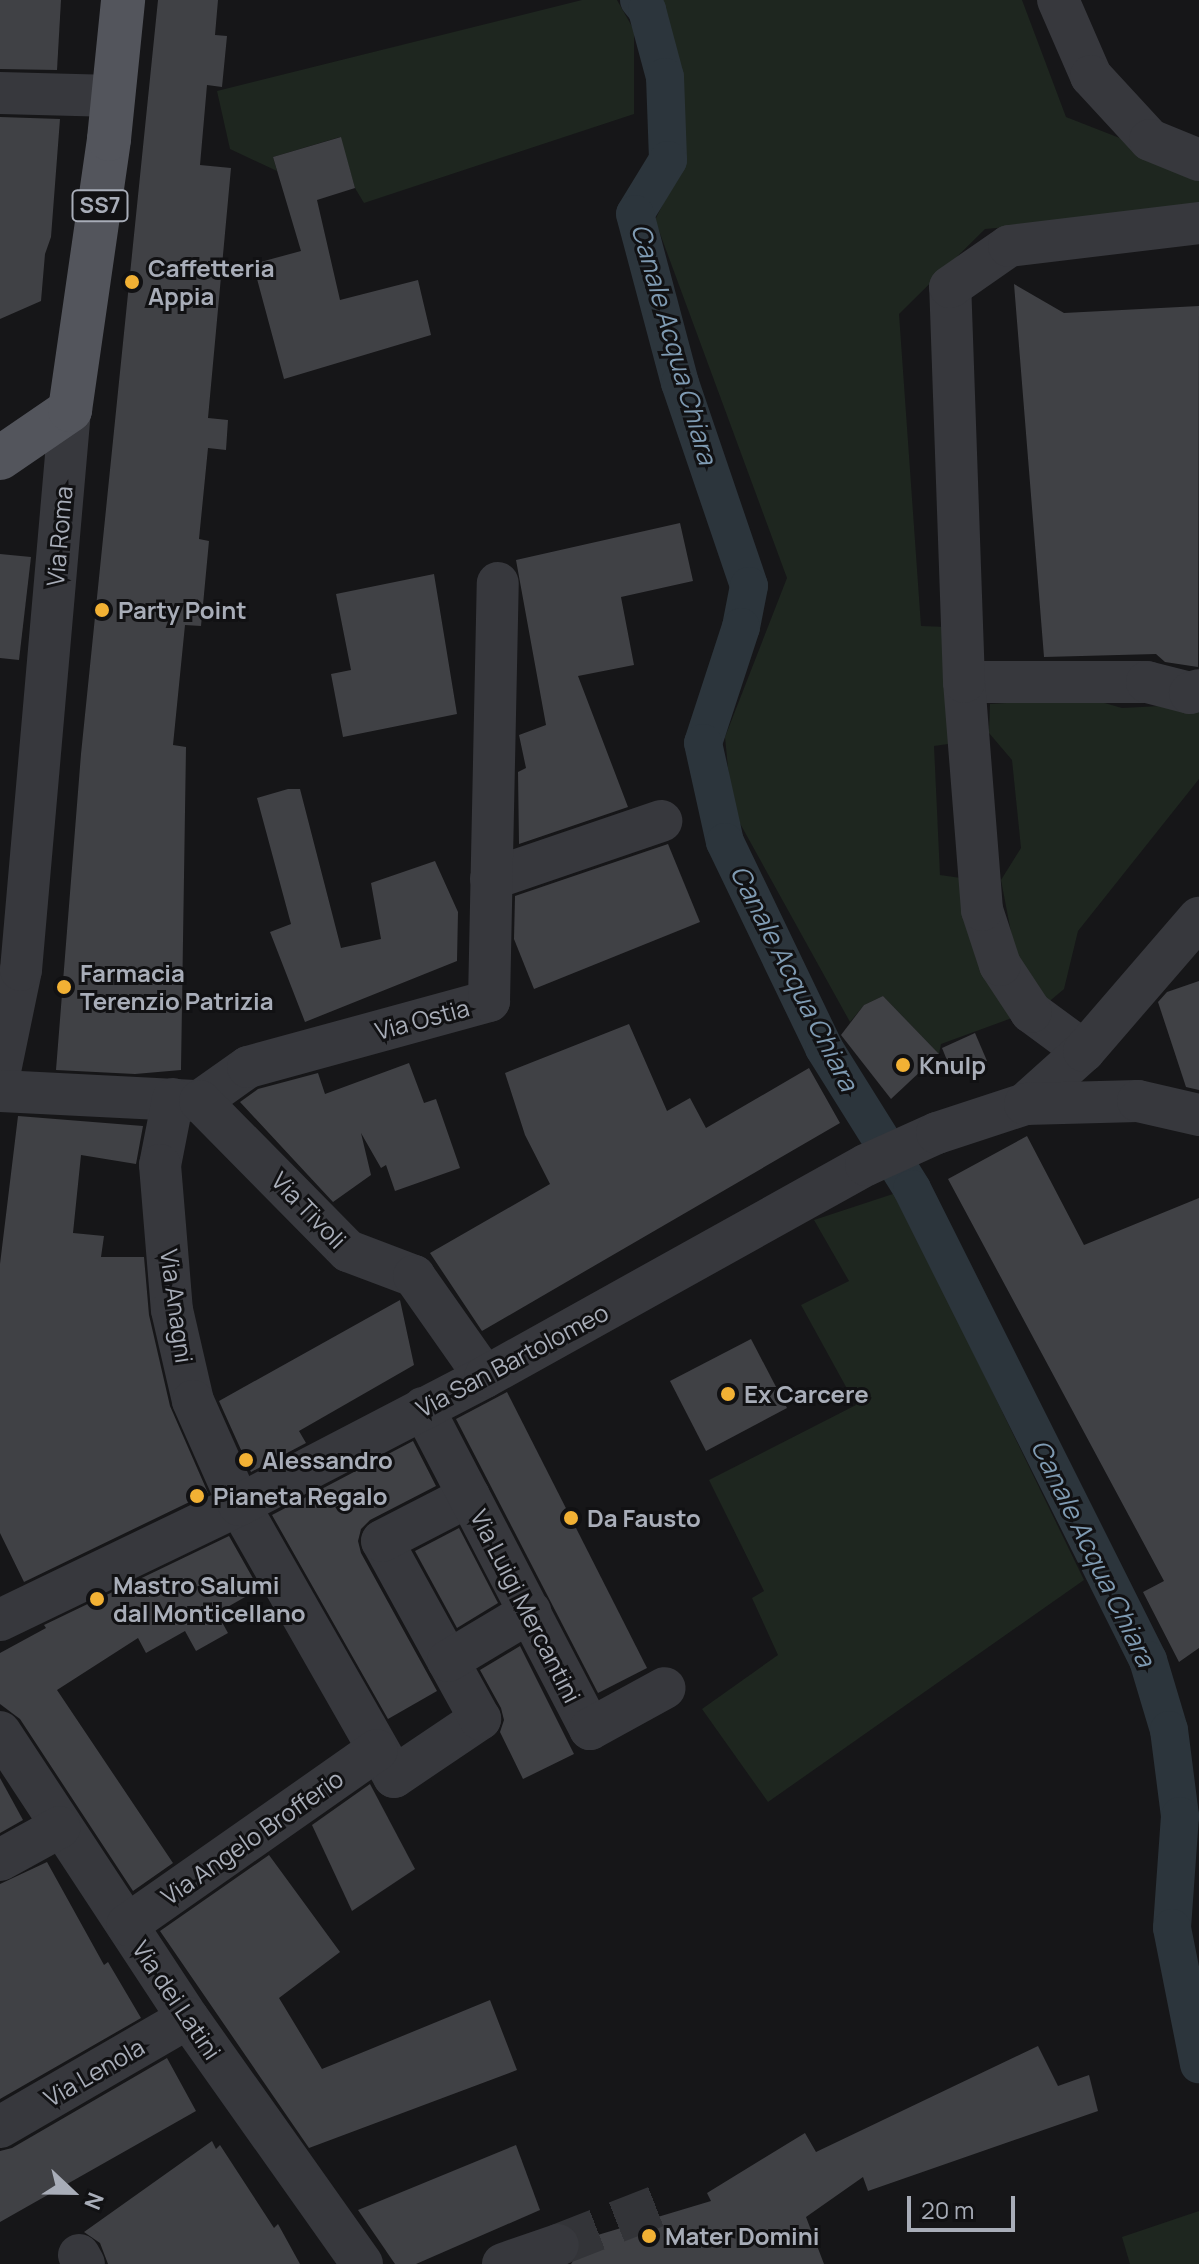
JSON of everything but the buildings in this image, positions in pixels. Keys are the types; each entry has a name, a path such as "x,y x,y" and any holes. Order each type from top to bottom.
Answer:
{"main road":[{"name":"Via Roma","path":"70,410 114,96 123,0"},
{"path":"0,458 70,410"}],"street":[{"path":"1058,0 1091,76 1150,140 1199,160"},
{"path":"0,93 114,96"},
{"path":"1084,1051 1031,1012 1000,965 982,910 964,682 950,287 1009,246 1190,234"},
{"name":"Via Roma","path":"0,1071 21,970 13,918 70,410"},
{"name":"Via Ostia","path":"186,1100 248,1067 489,1001 498,583"},
{"path":"964,682 1147,682 1190,693 1199,690"},
{"path":"491,879 661,821"},
{"path":"1025,1104 1084,1051 1199,918"},
{"path":"0,1091 186,1100"},
{"name":"Via Tivoli","path":"186,1100 348,1251 414,1276 485,1377"},
{"name":"Via Anagni","path":"186,1100 160,1165 172,1310 193,1401 239,1505 394,1777 480,1719 448,1661"},
{"path":"1025,1104 1138,1101 1199,1115"},
{"name":"Via San Bartolomeo","path":"0,1620 239,1505 485,1377 866,1165 937,1133 1025,1104"},
{"name":"Via Luigi Mercantini","path":"423,1408 590,1729 665,1688"},
{"path":"469,1496 382,1541 448,1661 530,1612"},
{"name":"Via dei Latini","path":"0,1732 188,2018 362,2264"},
{"name":"Via Angelo Brofferio","path":"127,1925 377,1750"},
{"path":"0,1860 60,1827"},
{"name":"Via Lenola","path":"0,2127 188,2018"},
{"path":"503,2264 558,2245"}],"shaded area":[{"path":"582,0 617,0 634,30 634,114 364,203 355,188 340,137 273,157 277,171 230,149 217,91"},
{"path":"650,0 1022,0 1066,117 1199,169 1199,210 985,229 899,314 921,626 947,627 955,743 934,746 940,875 968,879 976,959 1012,1018 941,1044 939,1054 883,996 864,1005 850,1022 732,809 725,737 787,578 655,220 680,170 675,75"},
{"path":"1087,698 1122,708 1199,704 1199,779 1078,931 1064,989 1045,1005 1015,953 1001,880 1021,848 1012,760 989,733 990,704"},
{"path":"896,1193 1084,1580 768,1802 702,1709 778,1655 752,1598 764,1591 709,1480 856,1405 801,1305 849,1281 814,1220"},
{"path":"1199,2211 1199,2264 1130,2264 1122,2237"}],"waterway":[{"name":"Canale Acqua Chiara","path":"639,0 647,10 665,77 668,160 635,214 680,383 749,586 741,627 703,743 725,842 824,1048 912,1189 1148,1660 1169,1730 1180,1816 1172,1928 1199,2064"}],"tunnel":[{"path":"558,2245 670,2201"}],"place":[{"name":"Caffetteria Appia","path":"132,282"},
{"name":"Party Point","path":"102,610"},
{"name":"Farmacia Terenzio Patrizia","path":"64,987"},
{"name":"Knulp","path":"903,1065"},
{"name":"Ex Carcere","path":"728,1394"},
{"name":"Alessandro","path":"246,1460"},
{"name":"Pianeta Regalo","path":"197,1496"},
{"name":"Da Fausto","path":"571,1518"},
{"name":"Mastro Salumi dal Monticellano","path":"97,1599"},
{"name":"Mater Domini","path":"649,2236"}]}
